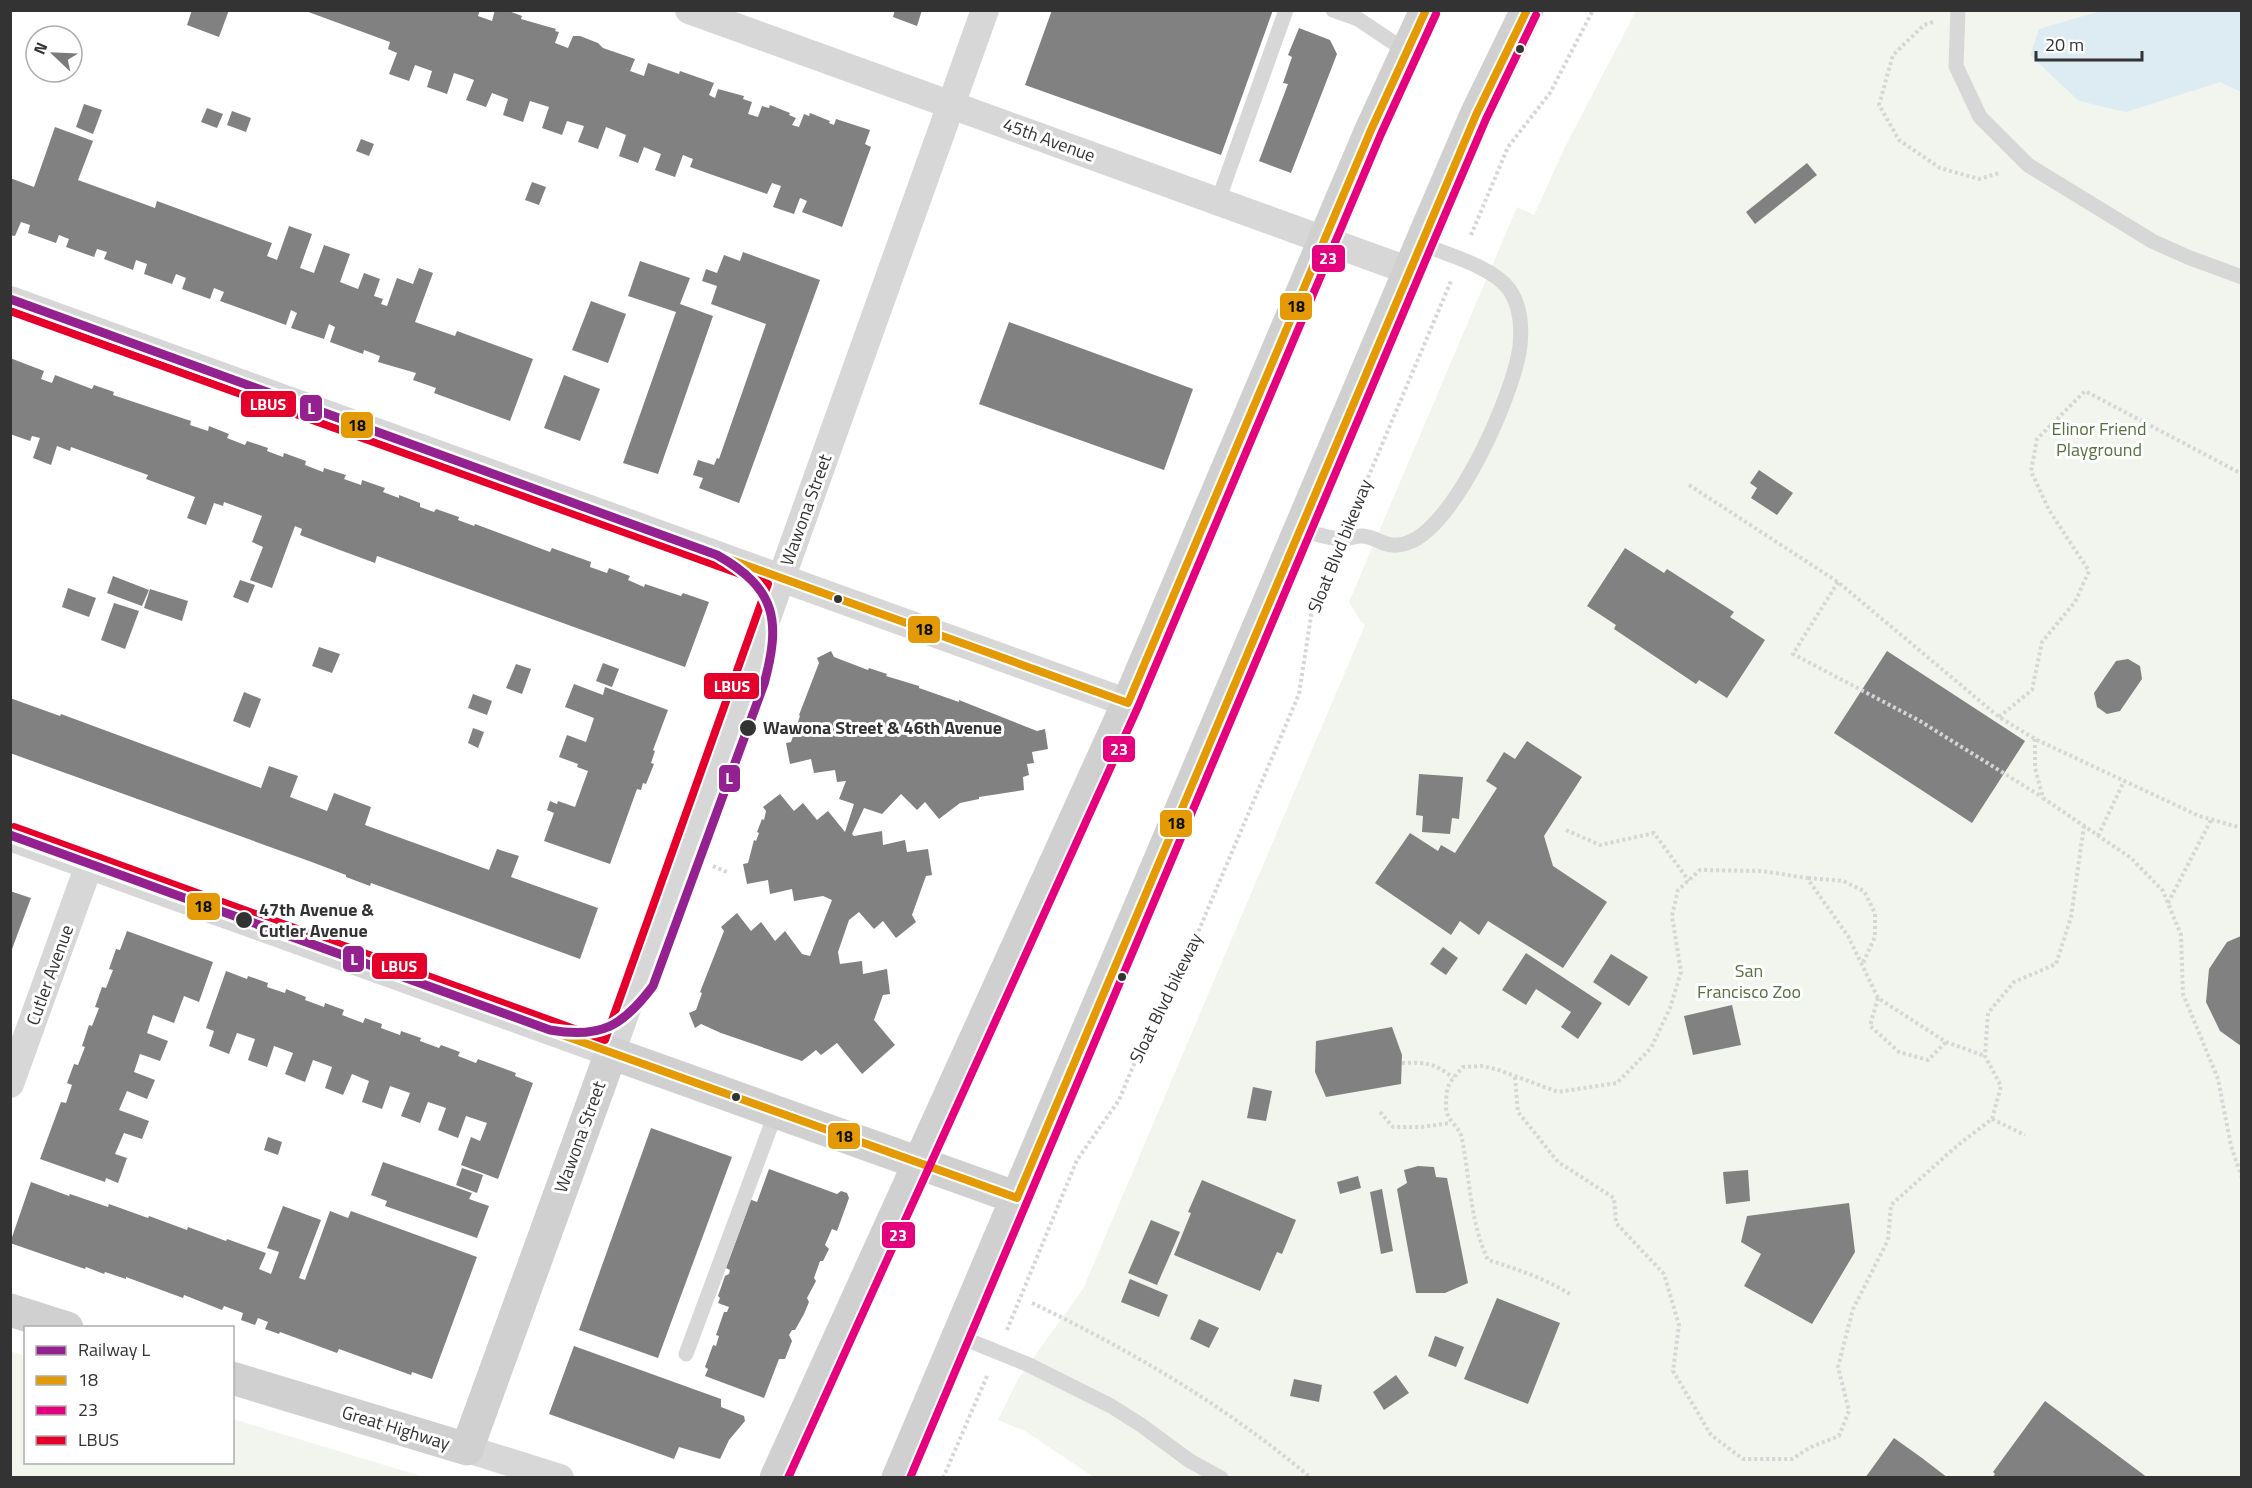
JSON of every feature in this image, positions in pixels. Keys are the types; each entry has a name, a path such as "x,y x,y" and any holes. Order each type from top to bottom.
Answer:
{"street":[{"name":"45th Avenue","path":"689,10 1324,239 1415,257"},
{"name":"Wawona Street","path":"467,1449 986,10"},
{"path":"776,1478 1128,703 1324,239 1426,10"},
{"path":"898,1478 1415,257 1476,115 1527,10"},
{"path":"10,300 1128,703"},
{"path":"10,837 1017,1198"},
{"name":"Cutler Avenue","path":"10,1084 89,865"},
{"path":"10,1310 61,1326"},
{"name":"Great Highway","path":"234,1379 560,1478"}],"lane":[{"path":"1218,201 1286,10"},
{"path":"1333,10 1358,20 1406,51"},
{"path":"1957,12 1956,66 1980,117 2028,165 2152,241 2241,277"},
{"path":"1300,530 1342,540 1363,536 1390,545 1405,544 1420,538 1446,511 1459,492 1502,406 1520,348 1521,326 1518,305 1510,290 1502,280 1460,260 1415,257"},
{"path":"686,1354 776,1112"},
{"path":"958,1336 1027,1364 1112,1406 1190,1461 1218,1475"}],"path":[{"name":"Sloat Blvd bikeway","path":"1038,1255 1077,1160 1119,1100 1166,988 1192,944 1229,860 1299,694 1312,610 1508,147 1550,93 1593,10"},
{"path":"1957,12 1924,25 1893,55 1879,105 1899,140 1940,168 1978,179 2028,165"},
{"path":"1999,717 2032,690 2042,642 2075,602 2089,571 2049,510 2031,471 2037,439 2058,416 2085,391 2241,474"},
{"path":"1689,485 1838,582 1999,717 2035,739 2199,816 2241,828"},
{"path":"1838,582 1793,654 1920,721 2043,798 2131,858 2163,891 2181,935 2183,994 2218,1079 2231,1146 2241,1178"},
{"path":"2035,739 2035,768 2043,798"},
{"path":"2098,836 2124,781"},
{"path":"2168,903 2211,820"},
{"path":"1515,1077 1518,1112 1558,1162 1614,1198 1616,1223 1664,1274 1678,1325 1673,1371 1711,1435 1743,1459 1792,1460 1811,1447 1839,1436 1850,1412 1838,1367 1853,1309 1888,1240 1891,1205 1958,1145 1992,1119 2001,1086 1985,1056 1988,1013 2014,982 2056,964 2071,917 2084,826"},
{"path":"1566,830 1600,845 1654,833 1689,881"},
{"path":"1570,1294 1525,1271 1488,1260 1479,1242 1461,1134 1450,1123 1445,1110 1447,1084 1463,1067 1481,1066 1496,1069 1558,1092 1617,1083 1652,1048 1670,1008 1682,972 1672,916 1678,890 1700,870 1762,871 1807,878 1843,880 1864,891 1875,913 1875,937 1862,965"},
{"path":"1807,878 1848,936 1878,998 1946,1042 1985,1056"},
{"path":"1878,998 1870,1026 1899,1052 1929,1060 1946,1042"},
{"path":"1402,1064 1420,1062 1439,1066 1453,1078"},
{"path":"1380,1112 1393,1127 1422,1127 1450,1123"},
{"path":"1992,1119 2025,1136"},
{"path":"1032,1303 1129,1352 1190,1389 1235,1419 1311,1478"}],"green space":[{"name":"San Francisco Zoo","path":"1636,11 2241,11 2241,1477 1095,1478 1025,1431 998,1420 1018,1379 1083,1289 1365,625 1349,602 1517,207 1534,215 1564,149"},
{"path":"10,1351 24,1356 24,1464 234,1464 234,1419 424,1477 11,1477"}],"shaded area":[{"path":"2104,10 2241,11 2241,92 2220,82 2126,112 2079,101 2030,55 2039,29"}],"building":[{"path":"192,10 229,10 219,37 187,25"},
{"path":"303,10 480,10 478,16 492,21 495,10 502,12 506,10 522,16 521,19 556,29 555,31 559,32 555,43 568,48 573,36 580,36 598,43 603,48 635,59 630,71 644,76 648,63 714,83 709,95 715,98 718,89 744,96 743,99 752,102 748,114 758,117 762,106 769,108 770,105 790,113 789,115 796,118 792,125 799,127 804,114 809,116 810,113 834,125 836,119 870,130 865,144 871,147 842,227 802,212 807,201 800,198 794,214 773,207 781,186 772,183 767,194 690,167 693,159 683,155 675,177 655,170 661,154 644,147 638,163 619,156 626,135 606,127 598,149 578,142 584,126 567,121 562,135 542,128 549,107 530,101 523,122 503,115 508,99 492,93 486,107 466,100 474,80 463,76 454,73 447,94 427,87 432,71 415,65 409,81 389,74 397,53 388,49 390,42"},
{"path":"895,10 922,10 917,26 893,17"},
{"path":"1052,10 1273,10 1221,155 1025,85"},
{"path":"1299,28 1330,40 1337,54 1291,173 1259,161 1288,84 1283,83 1292,57 1288,55"},
{"path":"84,104 102,110 93,134 76,127"},
{"path":"207,108 223,114 217,128 201,122"},
{"path":"232,111 251,118 246,132 227,125"},
{"path":"55,127 93,141 78,180 155,208 157,201 272,243 267,256 277,260 289,226 312,234 300,268 314,273 324,245 350,254 340,282 358,289 364,273 380,279 374,296 383,299 381,304 387,306 397,278 413,284 419,268 433,273 415,322 455,336 457,331 533,359 510,421 434,393 436,388 413,380 416,373 378,362 380,356 364,350 363,354 330,342 335,327 329,324 324,339 291,328 297,313 291,310 286,325 220,301 224,292 214,288 210,299 182,289 186,278 176,274 172,284 144,274 147,264 136,260 133,270 104,259 107,252 97,249 94,257 66,247 69,239 59,235 56,243 28,233 30,225 21,222 15,236 10,235 10,178 34,187"},
{"path":"361,139 374,144 369,156 356,151"},
{"path":"1807,163 1817,175 1755,224 1746,212"},
{"path":"532,182 546,187 539,205 525,200"},
{"path":"743,252 820,280 739,503 699,488 703,478 693,475 698,460 714,465 717,458 719,459 766,324 711,304 717,286 702,281 706,269 717,273 724,255 740,261"},
{"path":"640,261 690,278 680,304 713,316 658,474 623,463 676,312 628,296"},
{"path":"591,301 626,314 608,363 572,350"},
{"path":"1009,322 1193,389 1164,470 979,404"},
{"path":"10,358 44,371 41,379 52,383 55,375 92,389 94,385 114,392 113,395 191,421 190,425 208,431 209,426 229,434 227,438 245,445 247,441 268,448 267,451 283,457 284,453 306,461 305,465 323,472 324,468 346,475 344,479 361,485 362,480 385,488 383,492 420,503 420,507 434,512 436,509 459,517 458,520 474,526 475,524 550,552 552,548 591,562 590,567 607,573 609,568 630,576 628,580 644,587 645,584 681,596 683,593 709,602 685,667 377,556 375,563 300,535 302,529 295,526 272,588 250,580 263,547 252,542 262,516 224,502 223,506 214,503 206,525 187,518 195,497 146,479 148,475 71,447 70,451 57,446 51,465 33,458 40,438 32,436 30,441 10,434"},
{"path":"564,375 600,389 580,441 544,428"},
{"path":"1759,470 1793,493 1777,515 1751,498 1757,488 1750,483"},
{"path":"1625,548 1664,573 1667,569 1734,612 1730,617 1765,640 1727,698 1699,680 1696,684 1614,629 1616,625 1587,606"},
{"path":"113,576 149,590 142,606 107,593"},
{"path":"240,580 255,585 248,603 233,597"},
{"path":"68,588 96,598 89,617 62,607"},
{"path":"150,589 188,601 182,621 144,608"},
{"path":"114,603 139,611 125,649 101,640"},
{"path":"319,647 340,654 332,673 312,666"},
{"path":"831,651 834,657 868,670 869,668 887,674 886,676 959,702 959,700 1037,731 1045,729 1048,749 1032,752 1034,763 1027,764 1029,775 1023,777 1024,790 979,797 979,799 960,803 939,819 925,802 917,810 901,794 882,814 864,808 852,834 854,836 882,831 883,845 905,840 907,852 928,849 932,875 926,876 912,915 916,922 896,938 883,921 874,929 859,912 849,920 838,952 840,964 862,961 863,974 887,969 890,994 883,995 874,1020 895,1045 862,1074 837,1043 821,1055 816,1050 802,1061 701,1024 695,1028 689,1013 696,1010 702,993 700,992 724,931 721,927 737,913 751,931 761,922 775,941 785,931 802,954 810,956 832,900 823,896 794,901 792,889 770,894 768,880 747,884 743,864 748,863 754,840 756,841 762,819 764,820 766,811 763,807 780,794 794,811 803,803 817,820 828,811 845,832 854,804 839,799 846,781 837,782 835,770 814,773 811,759 790,764 786,743 791,742 819,663 817,658"},
{"path":"1887,651 2025,741 1972,823 1834,733"},
{"path":"2128,659 2140,666 2142,679 2120,711 2107,714 2097,707 2094,693 2116,661"},
{"path":"603,663 619,669 612,687 596,681"},
{"path":"516,664 531,669 522,694 506,688"},
{"path":"574,684 603,695 605,687 668,710 653,750 655,751 651,763 654,764 646,784 643,783 641,790 637,789 610,864 544,841 554,813 547,810 550,801 557,804 558,801 575,807 588,771 577,767 578,764 559,757 567,735 586,742 594,718 565,707"},
{"path":"244,692 261,699 250,728 233,721"},
{"path":"473,694 492,701 487,715 468,708"},
{"path":"10,698 60,716 61,714 261,788 269,766 298,776 290,797 327,811 334,793 371,807 365,825 489,870 497,849 519,856 511,877 598,908 580,959 371,883 370,886 309,861 10,753"},
{"path":"473,728 484,732 478,748 468,743"},
{"path":"1527,741 1582,777 1544,836 1553,866 1607,902 1563,968 1488,921 1479,935 1460,921 1451,935 1375,883 1410,833 1438,851 1441,845 1455,853 1497,788 1486,781 1504,752 1515,759"},
{"path":"1419,774 1463,777 1459,819 1452,818 1450,834 1422,832 1423,816 1416,815"},
{"path":"10,891 31,898 12,949 10,948"},
{"path":"127,931 213,962 199,1002 184,996 174,1023 153,1015 147,1033 168,1041 160,1061 140,1054 134,1072 155,1080 147,1099 127,1091 119,1110 149,1121 142,1139 124,1133 115,1154 127,1158 118,1183 106,1178 105,1182 40,1159 61,1102 66,1103 72,1085 67,1083 74,1064 78,1065 85,1047 82,1046 89,1025 92,1026 99,1008 95,1007 102,987 106,988 113,970 109,969 116,949 120,950"},
{"path":"2241,936 2241,1046 2220,1031 2206,1002 2209,969 2227,942"},
{"path":"1443,947 1458,958 1446,975 1430,964"},
{"path":"1526,953 1602,1003 1578,1039 1561,1027 1571,1012 1536,989 1526,1005 1502,990"},
{"path":"1611,954 1648,977 1629,1006 1593,982"},
{"path":"226,971 247,979 248,976 268,983 267,987 285,993 286,989 306,997 305,1000 324,1007 325,1003 344,1010 342,1015 363,1023 365,1018 382,1024 381,1028 400,1035 401,1031 439,1048 441,1045 460,1052 458,1056 476,1063 478,1059 516,1073 515,1076 533,1083 498,1179 461,1165 471,1137 480,1141 487,1123 466,1116 458,1138 438,1130 446,1108 428,1102 420,1123 401,1116 410,1093 390,1086 382,1109 362,1102 369,1081 352,1074 343,1095 325,1088 332,1067 313,1060 305,1082 285,1074 293,1053 274,1046 267,1067 248,1060 255,1039 237,1033 229,1054 209,1046 214,1031 206,1028"},
{"path":"1732,1005 1741,1045 1693,1055 1684,1016"},
{"path":"1392,1027 1402,1055 1401,1084 1326,1097 1315,1072 1316,1041"},
{"path":"1253,1087 1272,1091 1266,1121 1247,1118"},
{"path":"651,1128 732,1157 658,1358 579,1330"},
{"path":"268,1137 282,1142 278,1155 264,1150"},
{"path":"383,1162 472,1193 469,1199 489,1206 477,1238 385,1206 387,1201 371,1195"},
{"path":"1418,1166 1434,1167 1436,1177 1447,1178 1468,1283 1445,1293 1416,1293 1397,1189 1407,1183 1404,1170"},
{"path":"462,1168 483,1175 477,1193 456,1185"},
{"path":"769,1169 837,1194 841,1191 847,1193 849,1198 837,1231 832,1229 825,1245 829,1249 823,1261 820,1261 814,1278 816,1281 807,1298 809,1302 804,1314 795,1330 792,1330 789,1335 792,1341 785,1359 779,1359 764,1398 705,1376 708,1369 705,1367 713,1345 716,1346 719,1336 716,1335 724,1312 727,1312 729,1307 718,1303 725,1276 730,1270 726,1268 747,1211 749,1199 757,1202"},
{"path":"1748,1170 1750,1201 1726,1204 1723,1172"},
{"path":"1358,1176 1361,1188 1340,1194 1337,1182"},
{"path":"1202,1180 1296,1220 1282,1254 1277,1252 1260,1291 1174,1255 1191,1213 1188,1212"},
{"path":"31,1182 69,1196 70,1194 108,1207 109,1204 266,1253 259,1269 271,1274 279,1252 267,1248 283,1206 321,1220 299,1278 305,1280 330,1211 348,1218 351,1211 477,1257 432,1379 412,1372 411,1375 339,1349 337,1353 280,1332 279,1334 265,1329 268,1322 258,1318 255,1325 241,1320 243,1313 224,1306 222,1310 184,1295 183,1298 126,1277 126,1279 105,1272 104,1274 86,1267 85,1269 10,1243"},
{"path":"1382,1189 1393,1251 1381,1254 1370,1192"},
{"path":"1849,1203 1855,1252 1812,1324 1744,1286 1761,1254 1741,1242 1747,1216"},
{"path":"1151,1220 1180,1232 1157,1285 1128,1273"},
{"path":"1130,1279 1168,1295 1159,1317 1121,1302"},
{"path":"1497,1298 1560,1323 1528,1404 1464,1379"},
{"path":"1199,1319 1219,1328 1209,1348 1190,1339"},
{"path":"1435,1336 1464,1347 1456,1367 1428,1356"},
{"path":"574,1346 721,1399 721,1407 744,1416 745,1421 729,1440 720,1459 679,1447 674,1459 549,1414"},
{"path":"1396,1375 1409,1393 1384,1410 1373,1392"},
{"path":"1294,1379 1322,1385 1319,1402 1290,1396"},
{"path":"2045,1401 2148,1478 1992,1478 1995,1474 1993,1472"},
{"path":"1894,1438 1922,1458 1948,1478 1865,1478"}],"rail line":[{"name":"L","path":"10,299 717,555 737,568 763,594 772,624 772,642 764,684 653,986 621,1020 597,1031 583,1033 550,1030 10,835"}],"transit line":[{"name":"18","path":"10,300 1128,703 1371,130 1426,10"},
{"name":"18","path":"10,837 1017,1198 1476,115 1527,10"},
{"name":"23","path":"788,1478 1138,707 1381,134 1436,14"},
{"name":"23","path":"910,1478 1435,238 1486,119 1536,15"},
{"name":"LBUS","path":"10,311 768,584 605,1040 14,827"}],"place":[{"name":"Wawona Street & 46th Avenue","path":"748,728"},
{"name":"47th Avenue & Cutler Avenue","path":"244,920"}],"park label":[{"name":"Elinor Friend Playground","path":"2099,439"}]}
